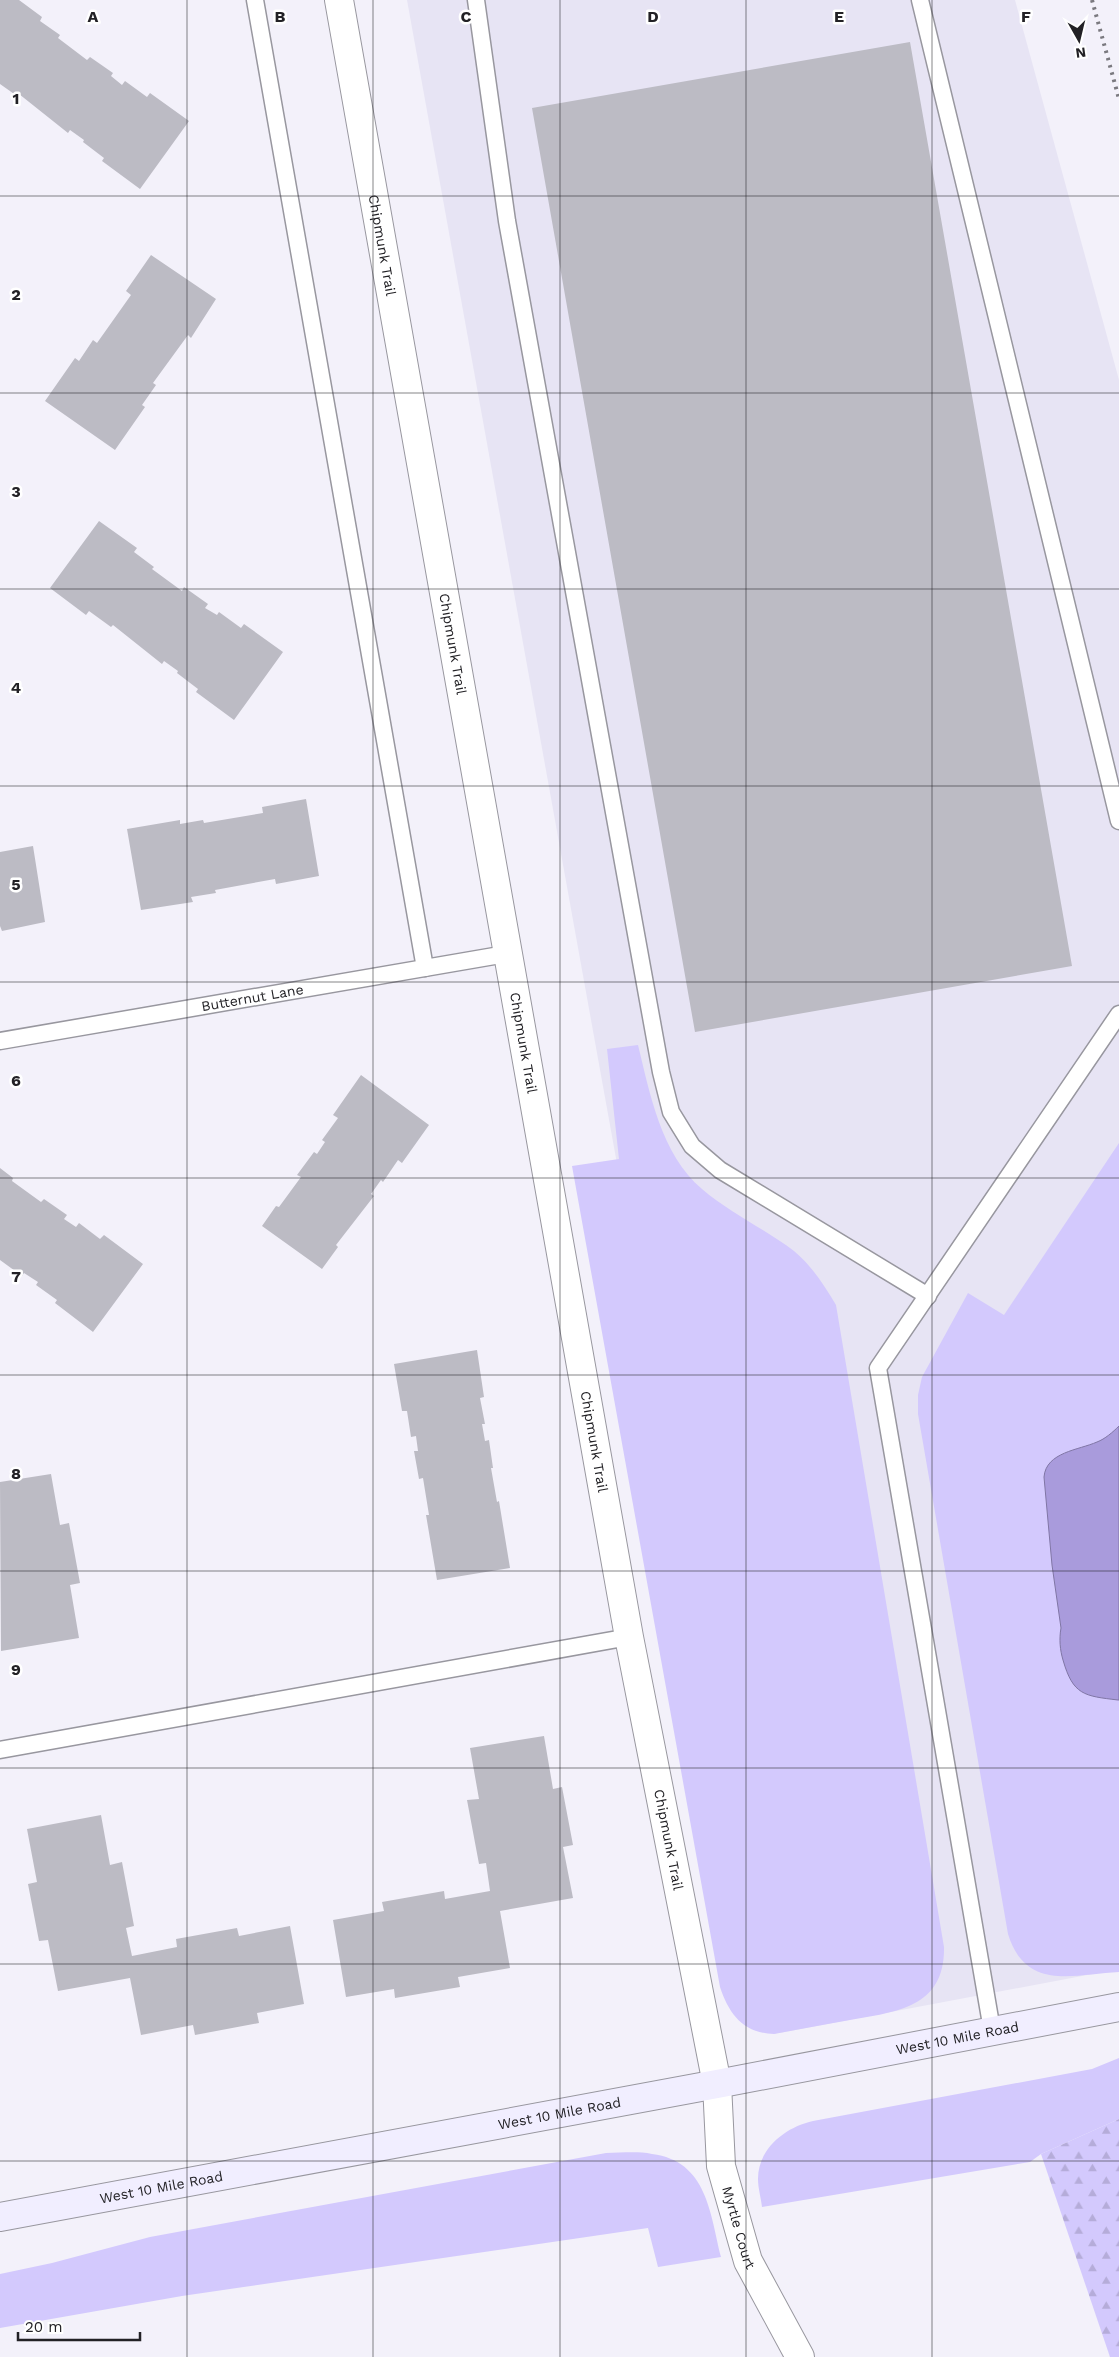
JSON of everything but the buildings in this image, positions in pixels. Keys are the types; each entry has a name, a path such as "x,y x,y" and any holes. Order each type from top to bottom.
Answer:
{"main road":[{"name":"West 10 Mile Road","path":"0,2216 717,2084 1119,2006"}],"street":[{"name":"Chipmunk Trail","path":"339,0 506,954 629,1637 717,2084"},
{"name":"Myrtle Court","path":"717,2084 721,2166 748,2261 800,2357"}],"lane":[{"path":"255,0 425,968"},
{"path":"476,0 507,220 658,1053 672,1112 692,1146 720,1170 928,1296"},
{"path":"920,0 1119,821"},
{"name":"Butternut Lane","path":"0,1041 506,954"},
{"path":"992,2030 878,1368 1119,1014"},
{"path":"0,1750 629,1637"}],"shaded area":[{"path":"407,0 1015,0 1119,380 1119,1969 774,2034"},
{"path":"1119,1426 1118,1700 1096,1697 1082,1692 1071,1680 1063,1660 1044,1477 1046,1469 1057,1457 1100,1441"}],"green space":[{"path":"638,1045 659,1122 676,1159 688,1175 713,1198 794,1251 812,1269 836,1305 944,1947 942,1967 936,1983 927,1995 915,2003 884,2014 774,2034 763,2033 746,2026 739,2020 728,2006 720,1987 572,1166 619,1159 607,1049"},
{"path":"1119,1143 1119,1972 1053,1976 1039,1972 1027,1965 1016,1952 1008,1934 918,1414 918,1395 922,1377 968,1293 1004,1315"},
{"path":"1119,2058 1119,2119 1041,2154 1030,2162 762,2207 758,2186 759,2168 768,2149 775,2141 793,2128 813,2121 1092,2069"},
{"path":"1119,2119 1119,2357 1110,2357 1041,2154"},
{"path":"635,2152 652,2154 670,2159 684,2167 695,2178 703,2192 709,2207 721,2257 658,2267 648,2228 182,2296 0,2328 0,2274 52,2263 150,2237 606,2153"}],"railway":[{"path":"1092,0 1119,99"}]}
